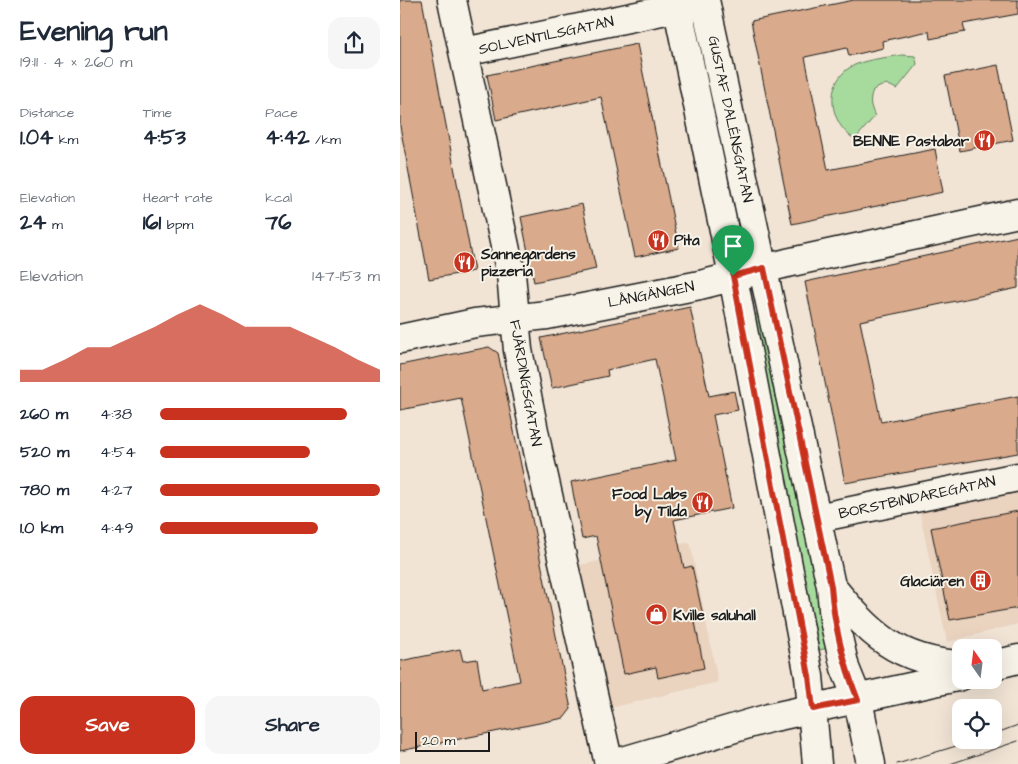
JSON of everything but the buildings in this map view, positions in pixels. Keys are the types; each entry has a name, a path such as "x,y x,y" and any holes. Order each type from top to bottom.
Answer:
{"street":[{"name":"FJÄRDINGSGATAN","path":"452,0 511,274 518,350 564,571 609,764"},
{"name":"SOLVENTILSGATAN","path":"464,52 677,4 709,1"},
{"name":"GUSTAF DALÉNSGATAN","path":"709,1 831,586 836,629 845,668 858,700 872,764"},
{"name":"GUSTAF DALÉNSGATAN","path":"677,4 733,276 809,676 817,764"},
{"name":"LÅNGÄNGEN","path":"400,339 476,322 546,315 700,285 764,268 1018,213"},
{"name":"BORSTBINDAREGATAN","path":"817,518 1018,477"},
{"path":"831,586 860,622 894,648 914,657 952,663"},
{"path":"1002,663 1018,659"},
{"path":"613,764 769,718 952,678"}],"shaded area":[{"name":"Glaciären","path":"1018,485 1018,624 959,639 952,639 947,642 918,505"},
{"name":"Kville saluhall","path":"690,542 718,682 610,708 580,565"}],"green space":[{"path":"902,55 915,56 917,64 897,89 886,84 873,90 871,103 875,116 857,137 853,138 839,123 833,104 833,94 841,75 855,65"},
{"path":"765,312 830,648 818,650 788,519 748,317"}],"tram line":[{"path":"1002,731 1018,725"},
{"path":"950,764 1018,741"},
{"path":"897,764 952,747"}],"place":[{"name":"BENNE Pastabar","path":"985,141"},
{"name":"Pita","path":"658,240"},
{"name":"Sannegårdens pizzeria","path":"465,263"},
{"name":"Food Labs by Tilda","path":"703,503"},
{"name":"Glaciären","path":"980,581"},
{"name":"Kville saluhall","path":"657,615"}],"route":[{"path":"764,268 831,586 834,620 845,668 858,700 813,709 809,676 733,276 764,268"}]}
